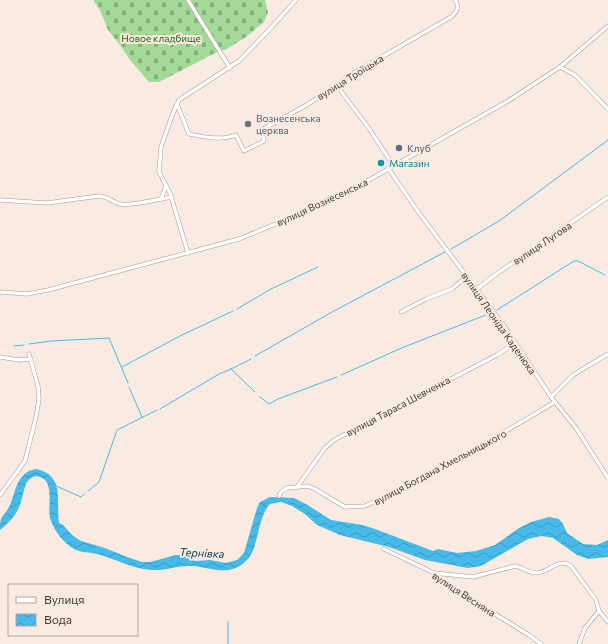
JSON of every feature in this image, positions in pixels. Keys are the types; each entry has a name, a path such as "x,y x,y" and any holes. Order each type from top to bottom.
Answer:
{"street":[{"path":"188,0 230,68"},
{"path":"188,253 172,197 159,172 160,153 163,138 177,104 179,100 230,68 242,58 296,0"},
{"name":"вулиця Троїцька","path":"177,104 189,134 218,138 236,135 244,151 264,141 263,129 337,86 347,77 451,17 458,9 457,2 455,0"},
{"name":"вулиця Вознесенська","path":"0,292 27,294 38,293 239,239 254,233 362,183 508,101 560,67 608,26"},
{"path":"560,67 575,75 608,109"},
{"path":"337,86 368,127 393,165"},
{"name":"вулиця Леоніда Каденюка","path":"388,168 419,213 477,289 608,478"},
{"path":"161,199 166,186"},
{"path":"0,200 47,203 99,196 107,197 117,204 124,205 172,197"},
{"name":"вулиця Лугова","path":"477,289 495,275 608,198"},
{"path":"401,312 426,299 452,289 466,276"},
{"name":"вулиця Тараса Шевченка","path":"297,487 322,451 334,440 497,355 515,343"},
{"path":"0,495 25,461 36,417 39,399 38,386 29,354"},
{"path":"551,397 573,375 608,354"},
{"path":"0,357 19,360 31,359"},
{"name":"вулиця Богдана Хмельницького","path":"297,487 308,486 344,507 365,506 467,454 555,402"},
{"path":"279,496 285,489 297,487"},
{"name":"вулиця Весняна","path":"384,549 434,573 466,596 541,644"},
{"path":"434,573 473,577 482,576 510,566 520,567 532,573 536,573 564,563 571,566 596,600 599,611 608,622"},
{"path":"579,644 585,628 599,611"}],"green space":[{"name":"Новое кладбище","path":"93,0 265,0 268,12 264,22 246,37 225,50 219,51 159,82 149,82 130,60 108,30 100,10"}],"water":[{"path":"37,469 46,472 52,477 57,490 59,523 63,525 72,535 81,541 142,562 150,562 176,555 185,555 195,561 210,560 226,563 237,560 244,553 260,502 270,497 294,498 331,520 362,525 433,551 438,549 457,553 476,551 495,545 519,528 531,522 549,517 559,519 567,533 583,544 597,545 608,540 608,557 588,559 577,555 553,538 541,536 528,539 481,566 468,568 425,560 389,547 340,535 317,525 305,514 292,506 281,502 270,504 266,510 262,517 254,549 246,561 239,566 226,570 186,566 157,570 145,569 131,566 97,554 83,552 74,549 67,544 57,533 51,521 48,484 45,480 38,476 33,477 27,482 17,512 0,530 2,518 10,505 18,482 25,474"}],"waterway":[{"path":"451,249 499,221 608,140"},
{"path":"255,356 332,312 445,252"},
{"path":"497,310 574,261 578,261 605,275"},
{"path":"237,309 271,289 318,267"},
{"path":"122,367 180,336 233,311"},
{"path":"341,375 404,347 491,313"},
{"path":"29,344 51,341 109,338 128,383"},
{"path":"14,346 24,345"},
{"path":"160,409 219,374 251,359"},
{"path":"231,369 255,392"},
{"path":"260,397 269,404 278,399 337,377"},
{"path":"129,387 142,417"},
{"path":"88,491 99,482 117,430 157,410"},
{"path":"56,486 81,497 84,494"},
{"path":"228,622 228,644"}],"place":[{"name":"Вознесенська церква","path":"248,124"},
{"name":"Клуб","path":"399,148"},
{"name":"Магазин","path":"381,163"}],"water label":[{"name":"Тернівка","path":"202,553"}]}
